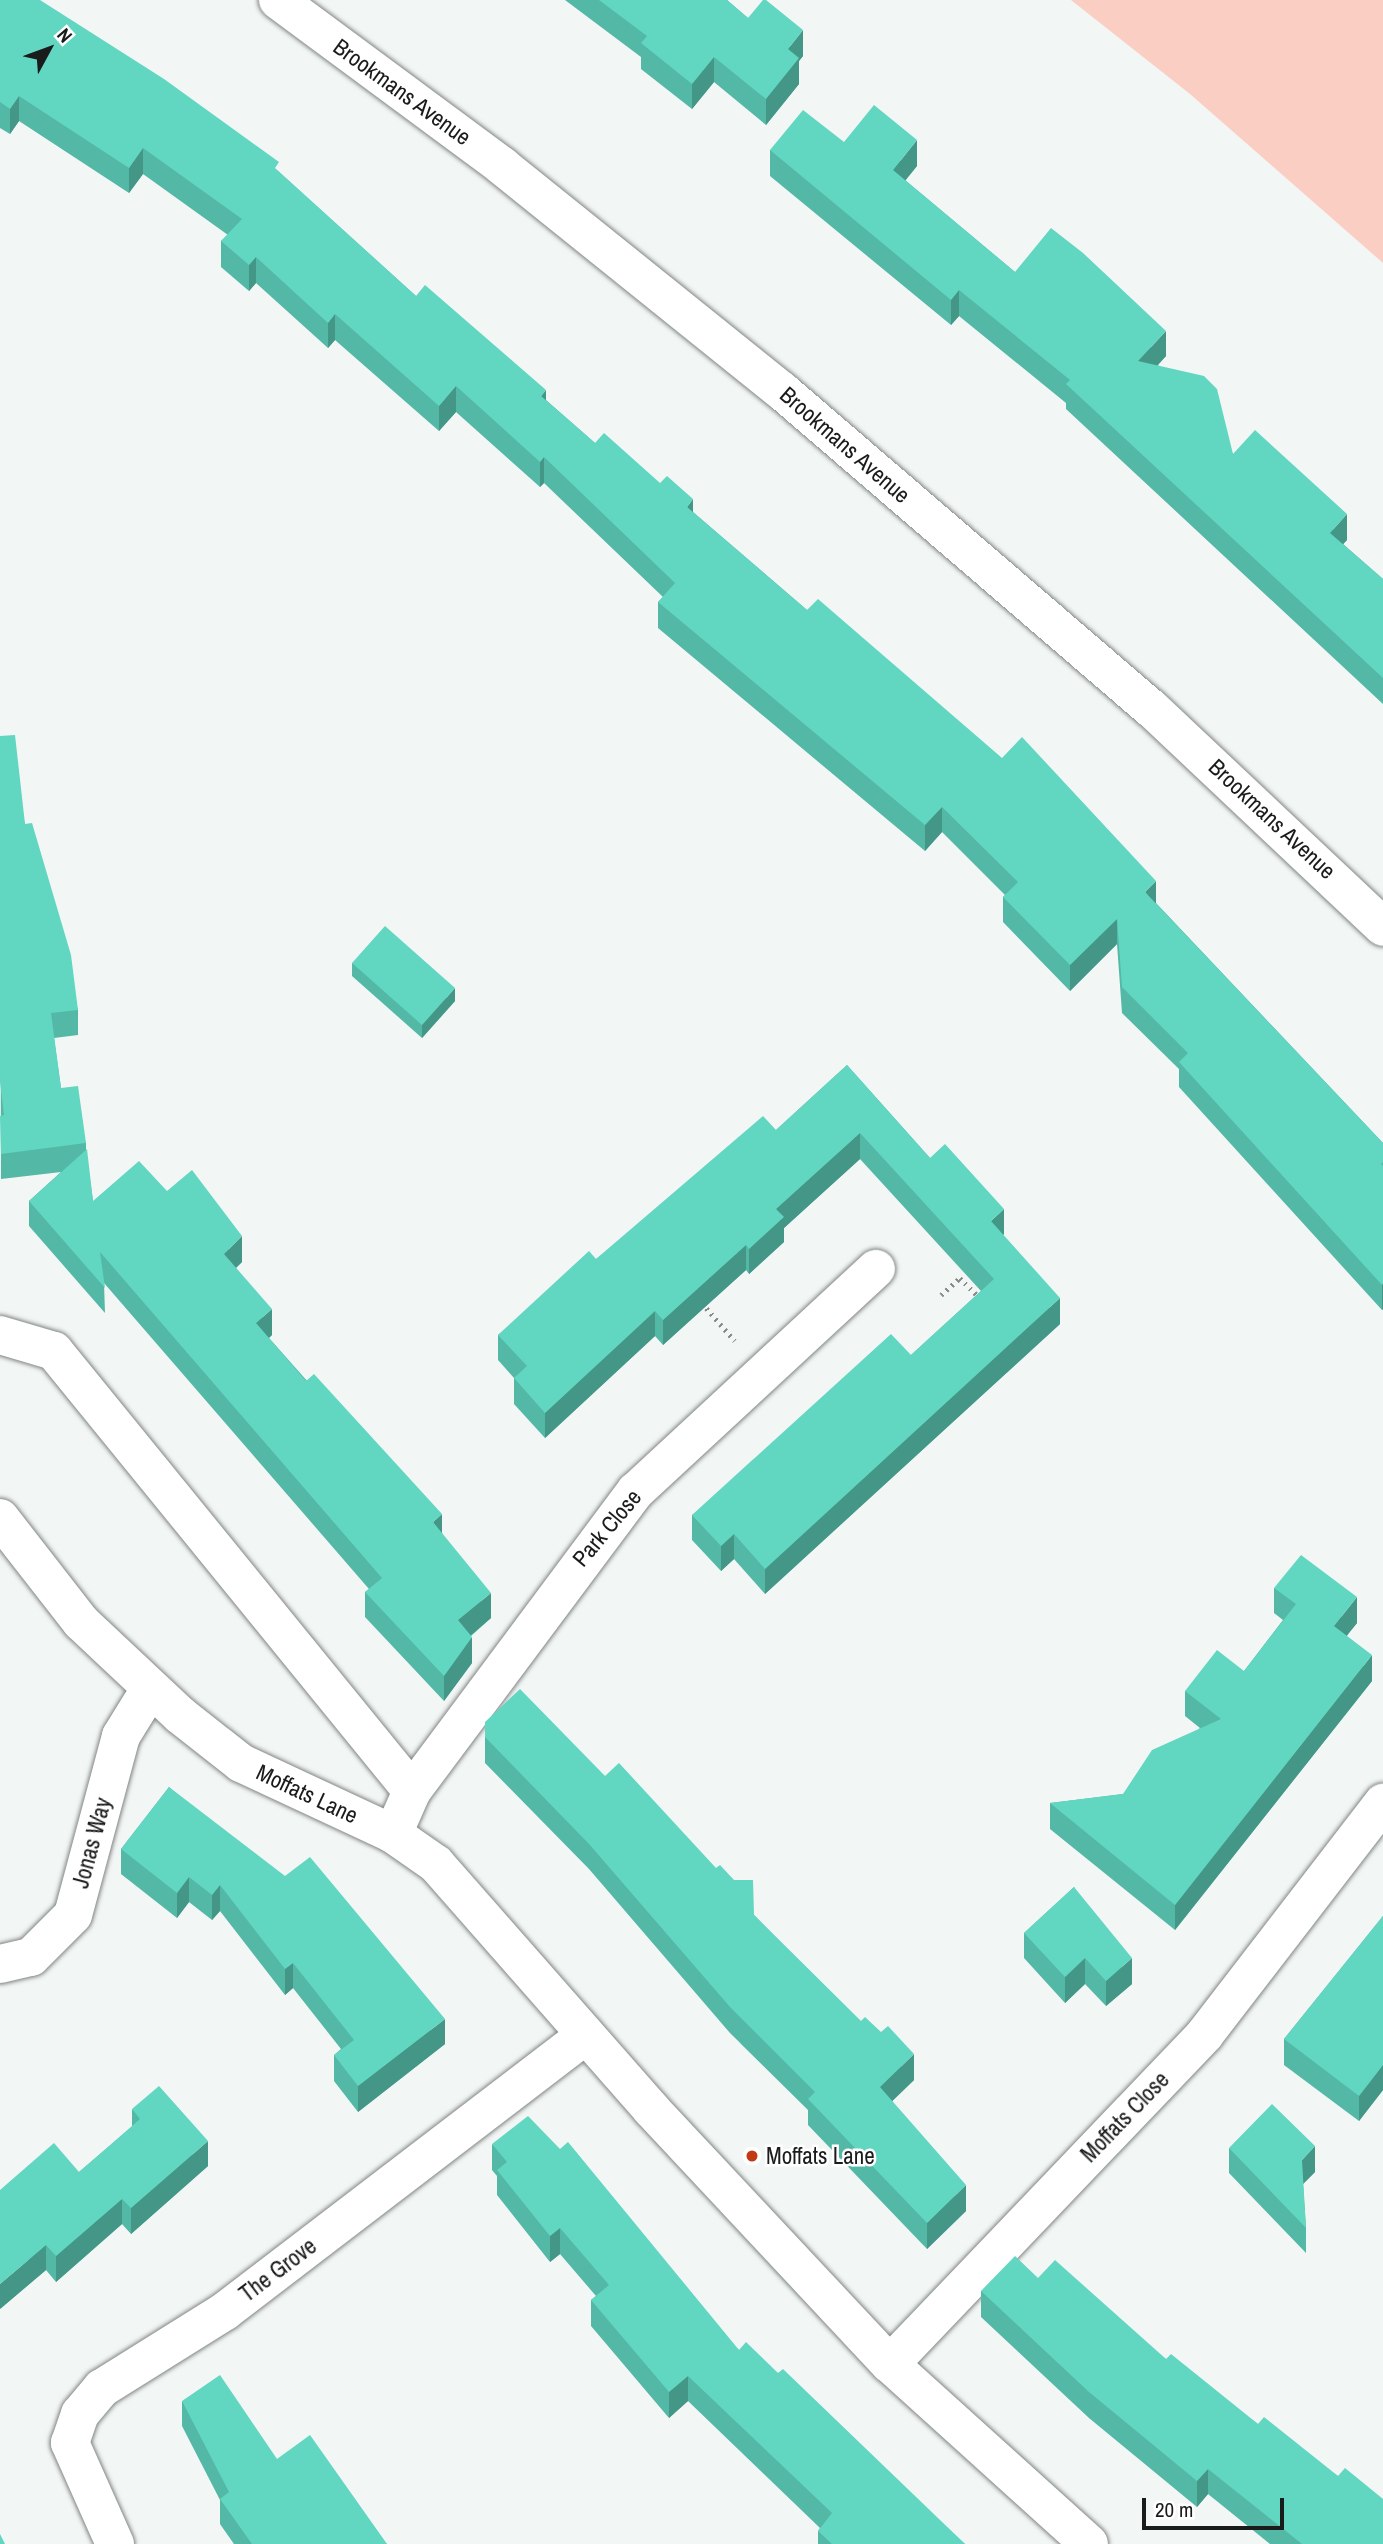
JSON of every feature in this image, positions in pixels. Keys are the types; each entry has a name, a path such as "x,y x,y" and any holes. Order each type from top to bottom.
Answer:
{"street":[{"name":"Brookmans Avenue","path":"278,0 502,166 782,391 1151,708 1383,926"},
{"name":"Park Close","path":"393,1834 412,1791 636,1491 876,1269"},
{"path":"0,1335 54,1351 412,1791"},
{"name":"Moffats Lane","path":"0,1518 81,1622 150,1689 241,1763 393,1834 436,1864 586,2035 890,2364 1089,2544"},
{"name":"Jonas Way","path":"0,1964 31,1956 73,1914 121,1736 150,1689"},
{"name":"Moffats Close","path":"890,2364 1205,2034 1341,1853 1383,1803"},
{"name":"The Grove","path":"115,2544 70,2442 80,2414 102,2388 225,2311 586,2035"}],"path":[{"path":"941,1295 960,1278 986,1304"},
{"path":"692,1292 740,1347"}],"shaded area":[{"path":"1071,0 1383,0 1383,263 1190,94"}],"building":[{"path":"0,0 40,0 164,79 279,162 275,168 416,296 425,285 546,390 541,396 595,443 604,433 660,483 667,476 693,499 687,507 807,610 818,599 1002,758 1022,737 1156,881 1145,892 1383,1143 1382,1285 1179,1062 1188,1053 1122,987 1117,919 1070,965 1003,897 1018,882 942,807 925,825 658,602 675,583 544,457 540,462 456,386 439,406 335,314 328,323 256,257 249,265 221,241 242,219 143,148 129,168 19,96 10,109 0,102"},
{"path":"599,0 727,0 748,18 763,0 766,0 803,30 788,49 799,58 766,99 714,57 692,84 641,43 647,36"},
{"path":"874,105 917,140 893,170 1015,272 1051,228 1083,253 1166,331 1138,361 1204,376 1217,389 1233,454 1255,430 1347,514 1330,533 1383,579 1383,678 1066,384 1070,380 959,290 951,300 770,150 803,110 844,142"},
{"path":"15,735 25,824 32,823 71,955 78,1010 51,1013 61,1088 78,1086 86,1143 1,1154 0,1116 4,1115 0,1082 0,736"},
{"path":"385,926 455,988 422,1025 352,963"},
{"path":"847,1065 930,1158 945,1144 1004,1209 991,1221 1060,1298 765,1569 734,1534 721,1546 692,1515 891,1334 911,1355 994,1279 860,1133 776,1209 784,1217 749,1249 746,1245 663,1320 655,1311 545,1413 514,1378 527,1366 498,1335 589,1251 596,1259 763,1116 776,1130"},
{"path":"87,1149 93,1201 139,1161 167,1191 192,1170 242,1236 224,1254 272,1309 256,1323 306,1381 314,1374 442,1514 433,1522 491,1593 458,1620 472,1637 444,1676 365,1592 382,1578 100,1252 105,1288 29,1201"},
{"path":"1301,1555 1357,1597 1334,1626 1372,1655 1175,1905 1050,1803 1123,1794 1152,1750 1221,1719 1185,1691 1217,1650 1244,1671 1296,1604 1274,1588"},
{"path":"520,1689 605,1776 619,1763 716,1868 720,1865 734,1880 753,1880 754,1915 861,2021 865,2017 881,2032 888,2026 914,2054 880,2087 966,2185 927,2223 808,2099 815,2092 730,2007 589,1844 485,1737 485,1722"},
{"path":"169,1787 285,1876 310,1857 445,2019 358,2086 334,2055 354,2040 293,1963 285,1969 220,1885 212,1895 189,1877 177,1893 121,1849"},
{"path":"1074,1887 1132,1958 1106,1981 1085,1958 1065,1977 1024,1933"},
{"path":"1383,1916 1383,2065 1359,2096 1284,2039"},
{"path":"159,2086 208,2141 131,2208 122,2199 56,2256 46,2245 0,2284 0,2190 54,2143 79,2172 140,2119 132,2109"},
{"path":"1272,2104 1315,2146 1302,2160 1306,2228 1229,2148"},
{"path":"528,2116 560,2149 568,2142 739,2350 746,2342 778,2373 783,2369 965,2544 832,2544 818,2531 832,2513 688,2376 669,2392 591,2300 609,2285 560,2228 550,2236 497,2170 507,2162 492,2144"},
{"path":"1015,2256 1038,2278 1055,2260 1166,2359 1171,2354 1258,2424 1264,2417 1338,2476 1345,2468 1383,2499 1383,2544 1302,2544 1208,2469 1197,2481 1089,2392 981,2291"},
{"path":"220,2375 277,2459 310,2435 387,2544 252,2544 220,2499 229,2492 182,2401"}],"place":[{"name":"Moffats Lane","path":"752,2156"}]}
